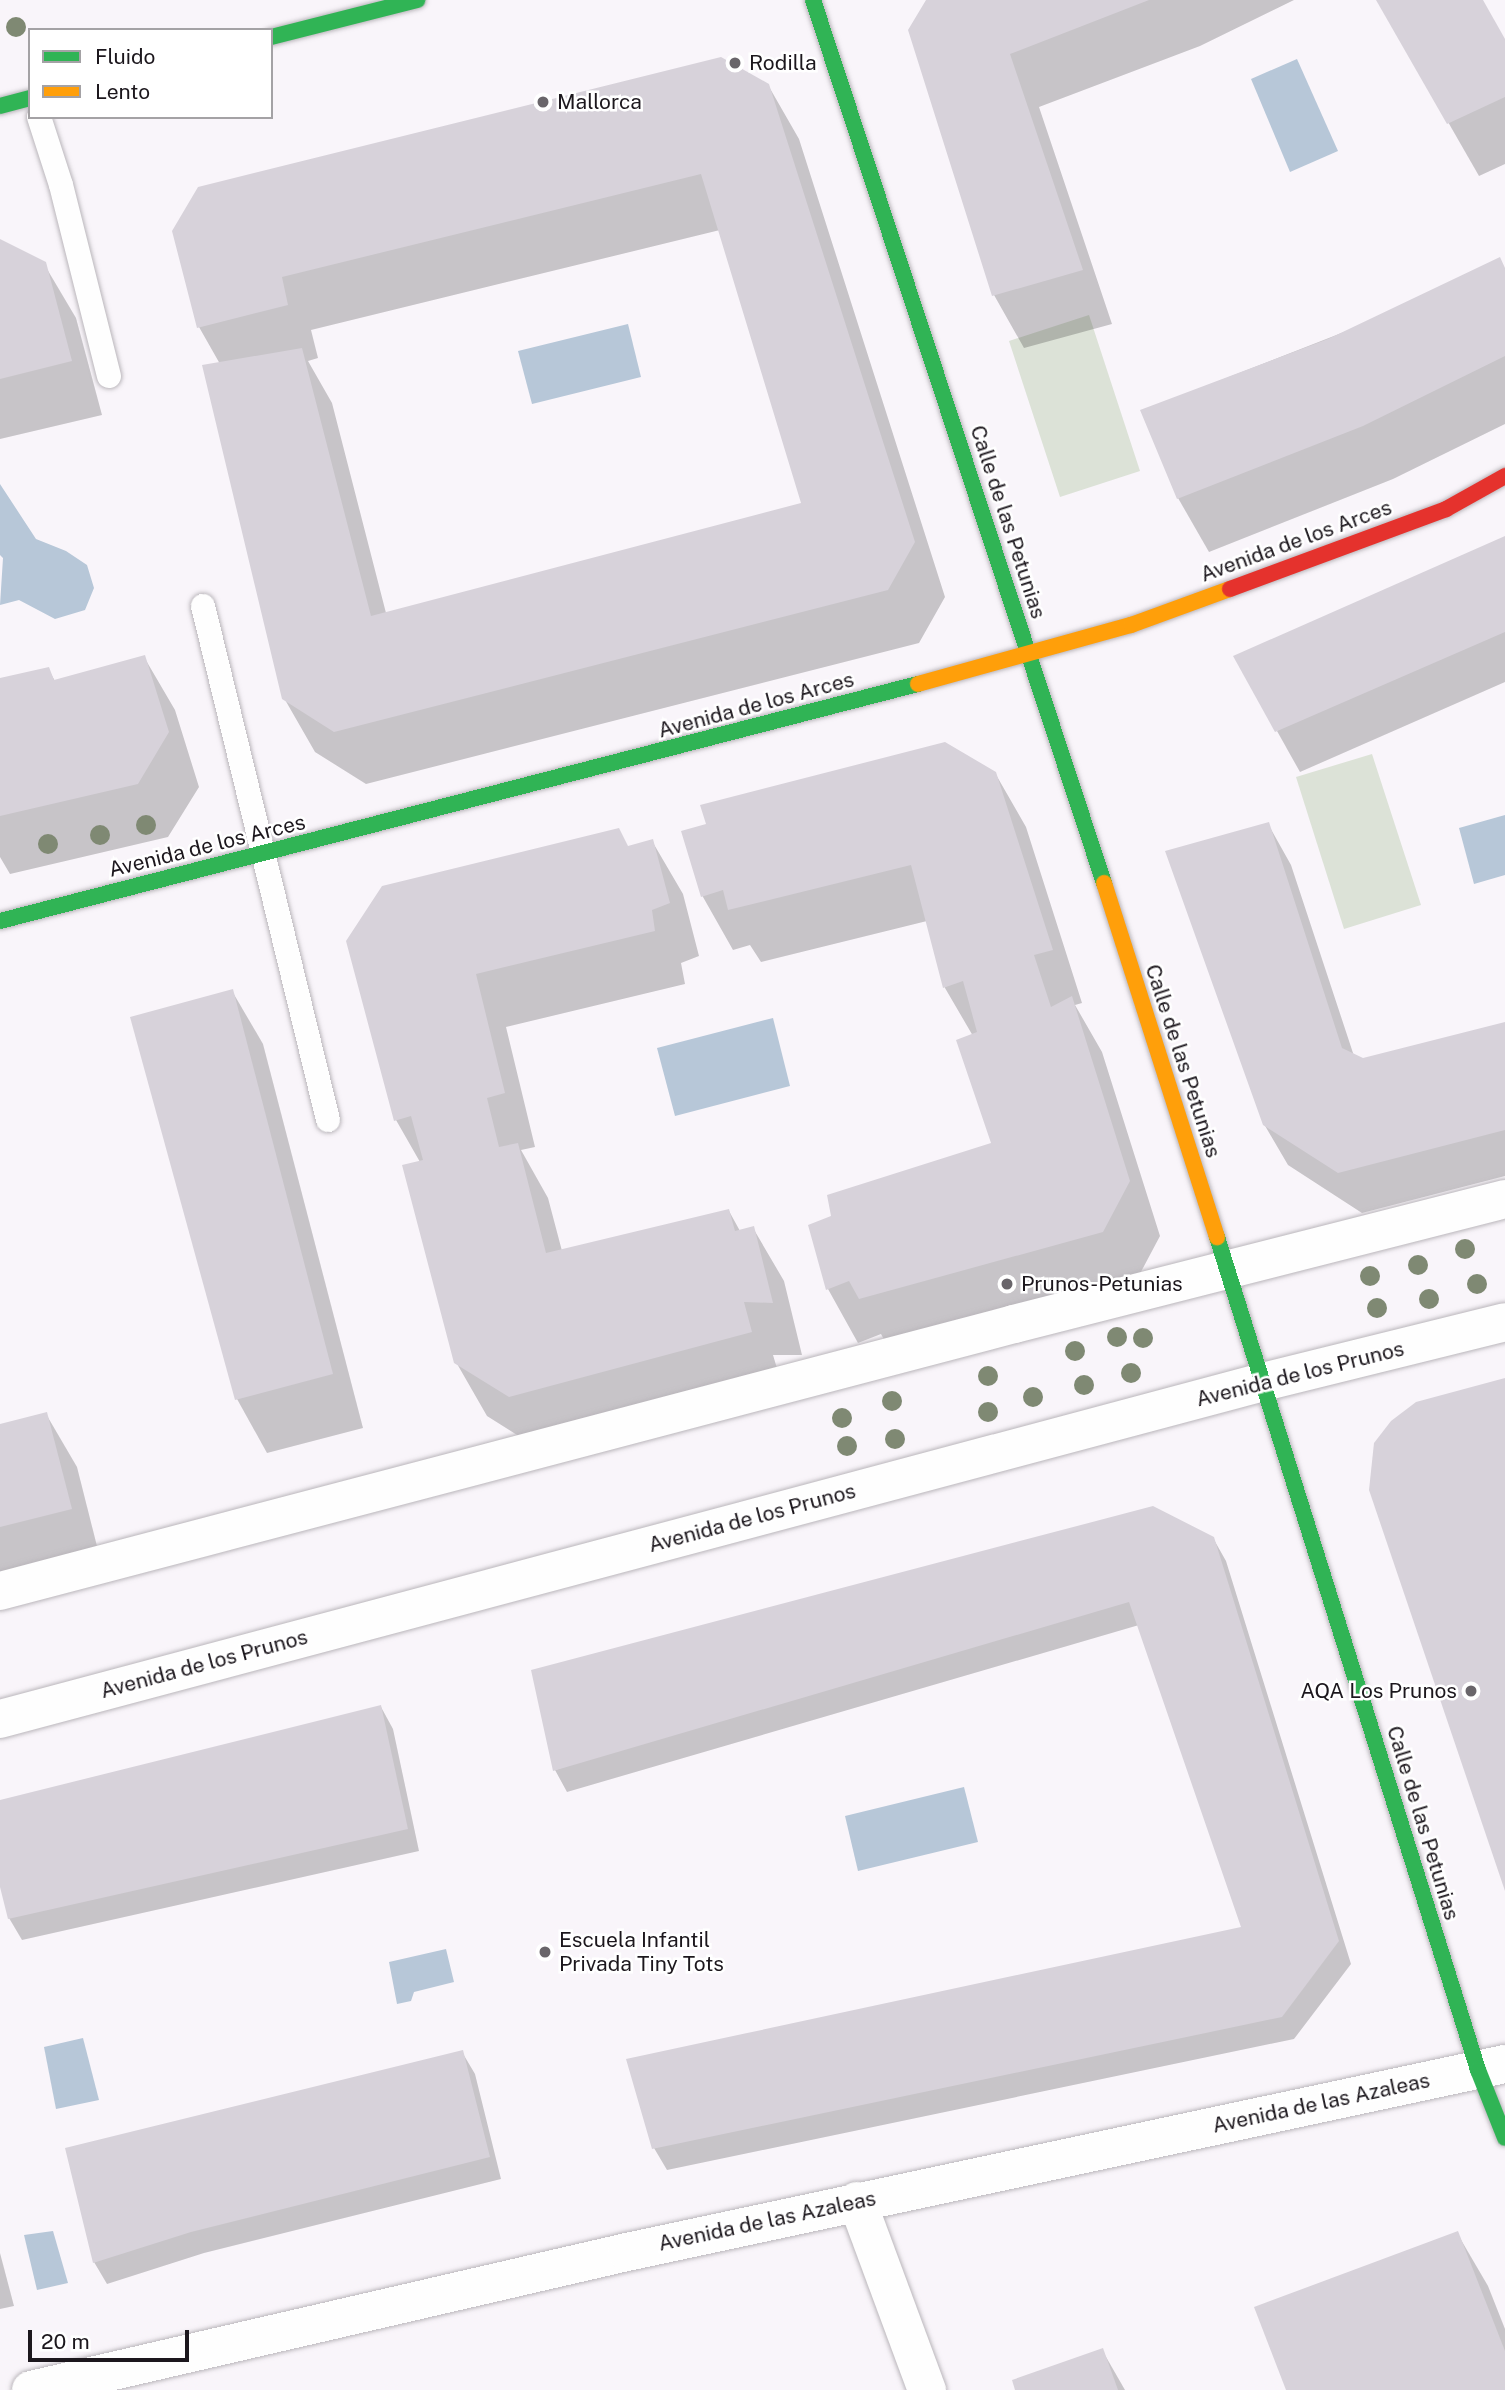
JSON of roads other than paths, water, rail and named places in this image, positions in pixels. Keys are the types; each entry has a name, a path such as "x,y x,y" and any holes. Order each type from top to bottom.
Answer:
{"street":[{"path":"273,36 417,0"},
{"name":"Calle de las Petunias","path":"813,0 1031,655 1262,1382 1492,2067 1505,2138"},
{"path":"0,106 28,99"},
{"name":"Avenida de los Arces","path":"0,921 1031,655 1131,625 1446,509 1505,476"},
{"path":"0,1591 1505,1199"},
{"name":"Avenida de los Prunos","path":"0,1718 1262,1382 1505,1322"},
{"name":"Avenida de las Azaleas","path":"31,2390 857,2202 1492,2067"},
{"path":"857,2202 927,2390"}],"lane":[{"path":"40,119 61,185 109,376"},
{"path":"204,606 328,1120"}],"water":[{"path":"1297,59 1338,151 1290,172 1251,79"},
{"path":"628,324 641,377 532,404 518,351"},
{"path":"0,484 36,539 66,551 87,565 94,588 85,610 55,619 19,600 0,605 3,558 0,555"},
{"path":"1505,815 1505,875 1474,884 1459,828"},
{"path":"773,1018 790,1086 675,1116 657,1048"},
{"path":"964,1787 978,1842 858,1871 845,1816"},
{"path":"446,1949 454,1982 414,1992 411,2001 397,2004 389,1962"},
{"path":"83,2038 99,2100 56,2109 44,2047"},
{"path":"53,2231 68,2283 37,2290 24,2235"}],"place":[{"name":"Rodilla","path":"735,63"},
{"name":"Mallorca","path":"543,102"},
{"name":"Prunos-Petunias","path":"1007,1284"},
{"name":"AQA Los Prunos","path":"1471,1691"},
{"name":"Escuela Infantil Privada Tiny Tots","path":"545,1952"}]}
